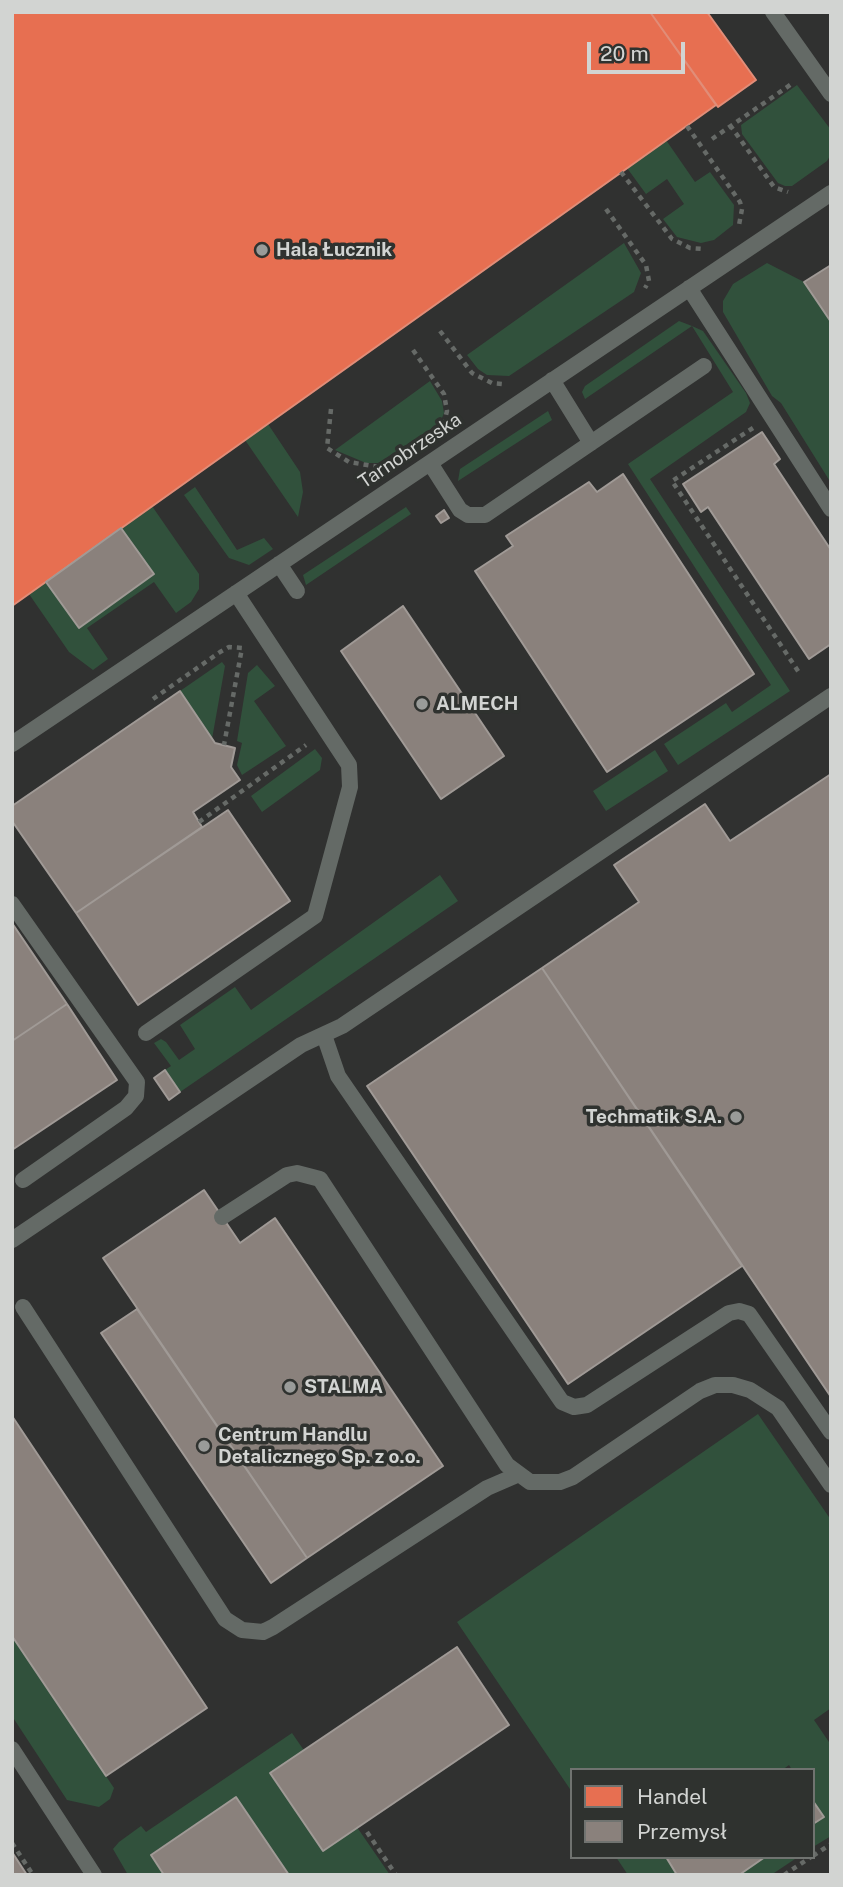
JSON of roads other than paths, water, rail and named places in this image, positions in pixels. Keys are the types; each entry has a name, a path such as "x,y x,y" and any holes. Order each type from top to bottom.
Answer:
{"lane":[{"path":"773,12 831,94"},
{"name":"Tarnobrzeska","path":"12,744 831,193"},
{"path":"690,288 831,509"},
{"path":"430,463 460,510 479,517 704,366"},
{"path":"552,380 591,443"},
{"path":"279,564 296,591"},
{"path":"146,1033 315,916 351,777 349,765 236,593"},
{"path":"12,1240 301,1045 342,1026 831,696"},
{"path":"12,904 137,1082 136,1096 126,1108 23,1180"},
{"path":"324,1035 338,1076 562,1402 574,1407 587,1405 729,1313 739,1311 749,1314 831,1432"},
{"path":"222,1217 287,1175 298,1173 320,1179 508,1465 517,1475 530,1482 560,1482 700,1391 715,1385 733,1385 768,1399 778,1408 831,1485"},
{"path":"23,1307 225,1619 242,1630 263,1632 273,1627 486,1488 517,1475"},
{"path":"12,1749 94,1875"}],"place":[{"name":"Hala Łucznik","path":"262,250"},
{"name":"ALMECH","path":"422,704"},
{"name":"Techmatik S.A.","path":"736,1117"},
{"name":"STALMA","path":"290,1387"},
{"name":"Centrum Handlu Detalicznego Sp. z o.o.","path":"204,1446"}]}
